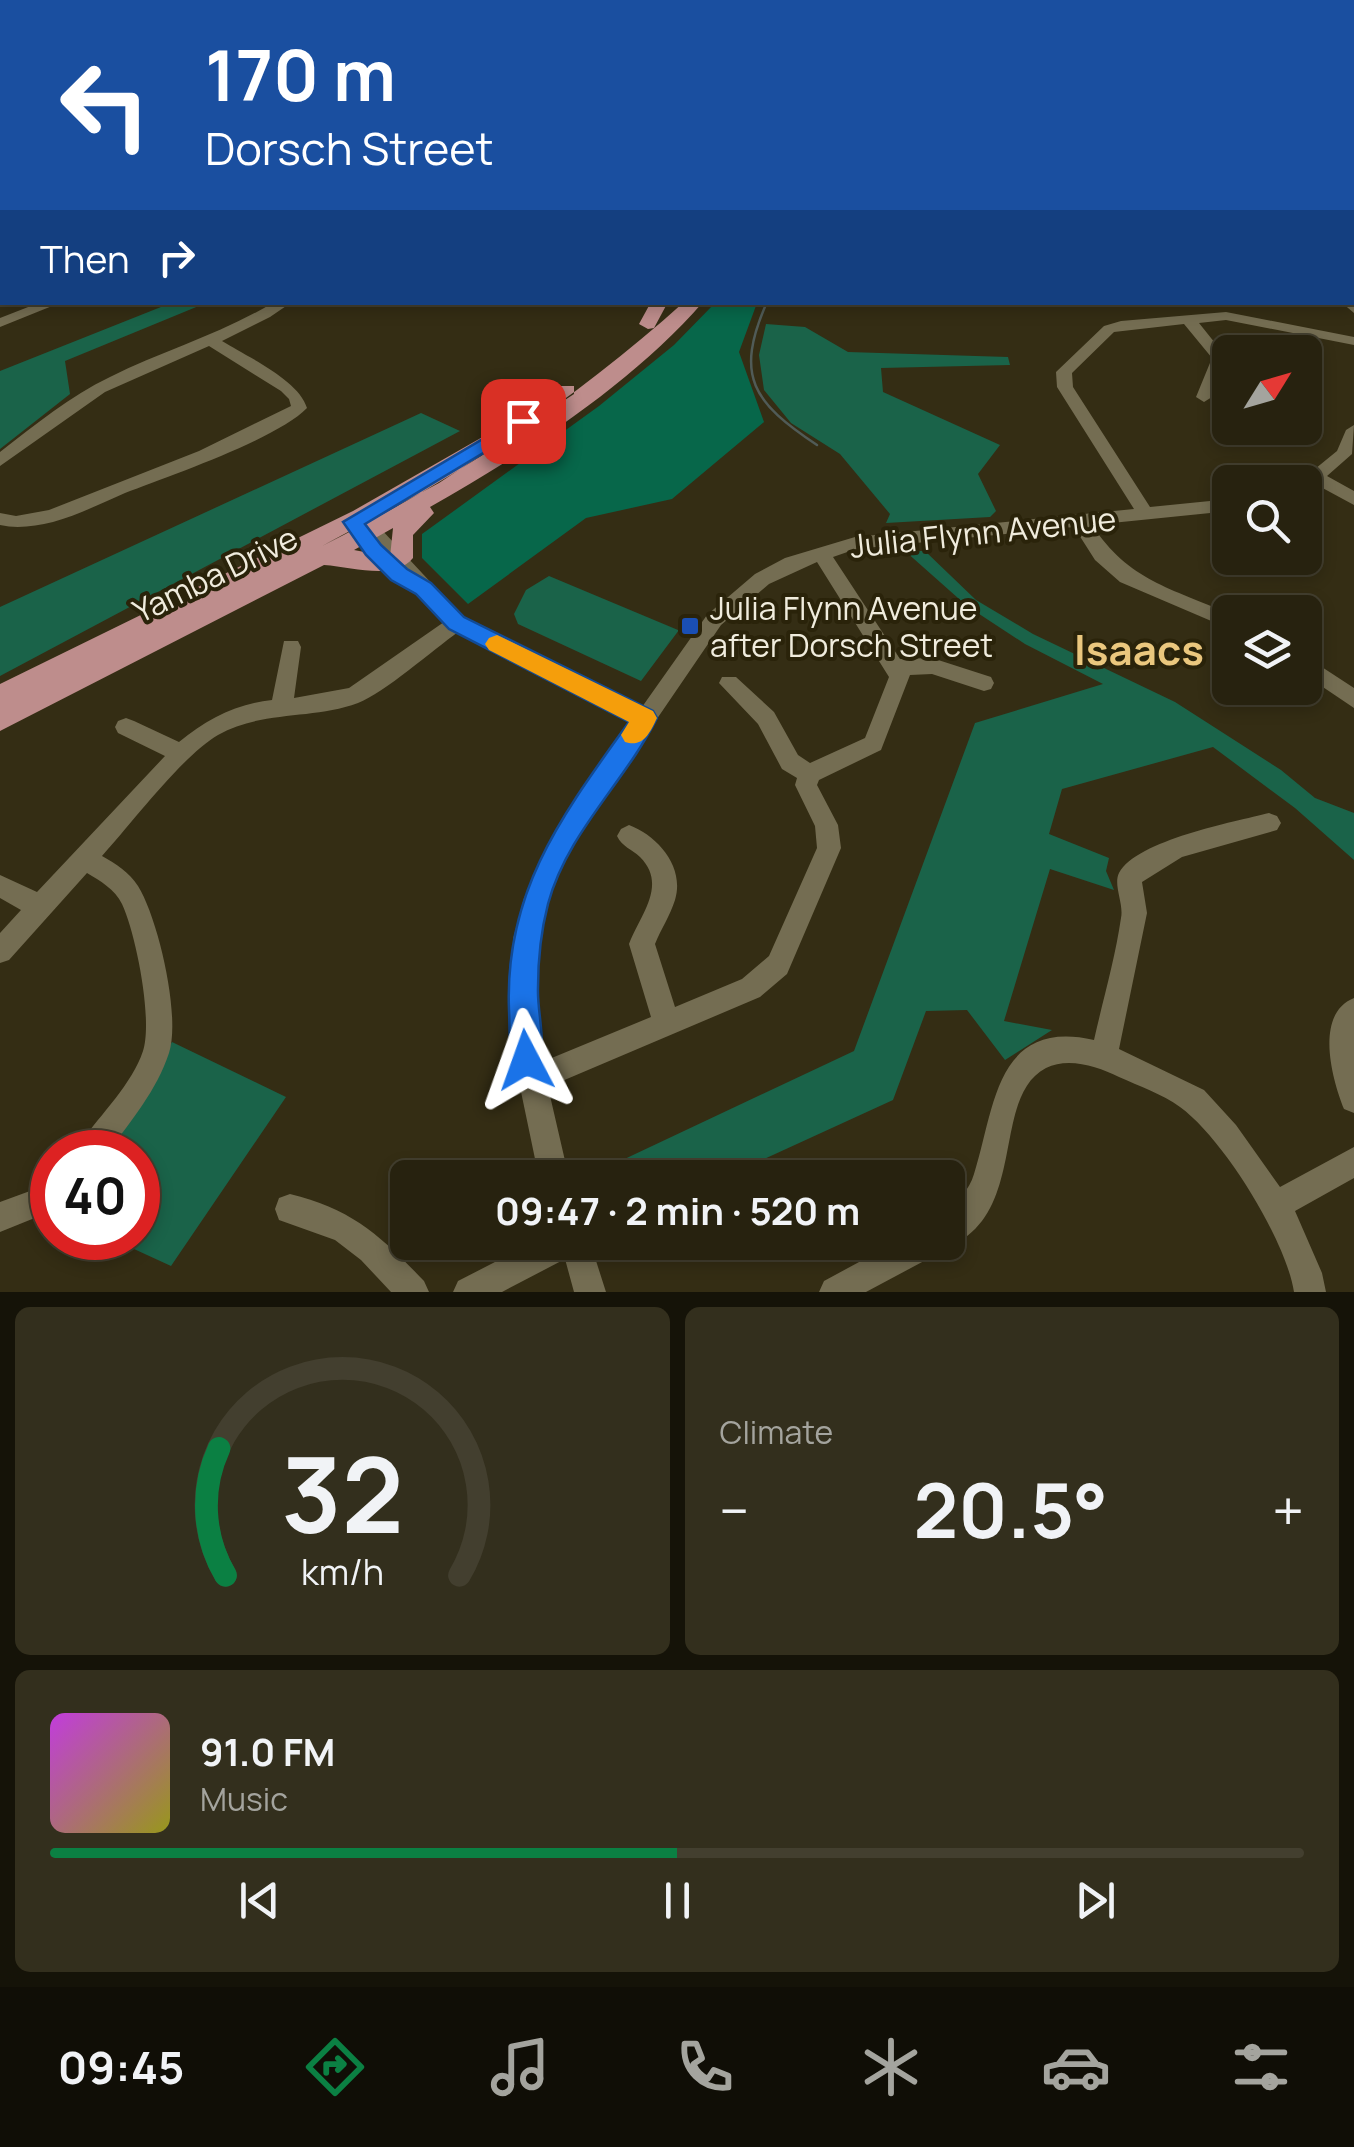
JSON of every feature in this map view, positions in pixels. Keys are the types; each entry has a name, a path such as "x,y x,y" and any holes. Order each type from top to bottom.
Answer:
{"main road":[{"path":"648,324 658,305"},
{"name":"Yamba Drive","path":"0,720 322,558 531,416 668,305"},
{"name":"Yamba Drive","path":"0,696 450,490 608,381 692,305"},
{"path":"322,558 395,562 406,526 450,490"}],"street":[{"path":"0,324 48,305"},
{"path":"0,461 75,401 261,318 280,305"},
{"path":"1146,514 1066,390 1064,372 1108,330 1240,310 1354,340"},
{"path":"1188,319 1220,358 1204,398"},
{"path":"0,519 16,522 52,516 204,454 299,408 296,396 286,388 210,340"},
{"path":"1322,473 1344,454 1354,430"},
{"path":"1322,486 1354,499"},
{"name":"Julia Flynn Avenue","path":"550,1160 523,1039 526,939 536,898 566,832 714,620 762,579 820,552 880,539 1212,508"},
{"path":"1079,520 1102,556 1127,577 1212,614"},
{"path":"362,528 460,626 576,682 582,690 647,715"},
{"path":"530,1081 751,988 778,965 829,848 826,826 806,785 809,774 873,744 899,683 898,668 820,552"},
{"path":"0,950 180,753 228,718 356,695 460,626"},
{"path":"282,706 291,647"},
{"path":"898,668 932,666 984,684"},
{"path":"1322,676 1354,699"},
{"path":"729,683 766,718 790,762 809,774"},
{"path":"126,726 180,753"},
{"path":"1104,1054 1135,914 1129,878 1162,854 1269,823"},
{"path":"629,836 656,856 664,877 664,899 642,944 667,1024"},
{"path":"86,860 116,877 132,898 158,1005 159,1044 151,1063 106,1130"},
{"path":"0,886 41,907"},
{"path":"1354,1011 1342,1028 1341,1049 1354,1099"},
{"path":"965,1219 981,1196 1010,1094 1024,1066 1060,1050 1104,1054 1193,1098 1210,1116 1275,1206 1298,1247 1310,1280 1310,1292"},
{"path":"1275,1206 1354,1162"},
{"path":"0,1217 30,1206"},
{"path":"290,1209 324,1216 352,1230 412,1292"},
{"path":"469,1292 532,1260"},
{"path":"580,1260 590,1292"},
{"path":"835,1292 895,1260"}],"green space":[{"path":"166,305 201,305 65,361 70,394 0,449 0,371"},
{"path":"713,305 756,305 739,352 764,422 672,499 586,518 468,604 422,558 422,534 599,406 674,345"},
{"path":"766,324 805,327 848,352 1008,357 1010,365 881,368 883,392 1000,445 978,474 996,511 990,517 886,523 890,514 840,454 791,423 764,390 759,355"},
{"path":"421,413 460,431 0,676 0,607"},
{"path":"905,551 925,551 976,600 1033,634 1175,702 1281,770 1315,798 1354,813 1354,860 1295,808 1213,747 1062,789 1049,834 1109,858 1106,871 1114,890 1050,869 1004,1021 1052,1030 1005,1060 967,1010 926,1011 893,1100 762,1160 622,1160 854,1051 975,723 1103,684 1025,644 967,606"},
{"path":"549,576 679,630 641,681 518,624 514,614 526,590"},
{"path":"172,1042 286,1097 171,1266 158,1260 160,1130 114,1130"}],"waterway":[{"path":"766,305 752,350 751,369 756,386 778,415 817,445"}],"slow traffic":[{"path":"497,644 576,682 582,690 645,718 634,735"}],"place":[{"name":"Julia Flynn Avenue after Dorsch Street","path":"690,626"}],"district":[{"name":"Isaacs","path":"1139,649"}],"route":[{"path":"523,421 430,480 353,522 373,550 399,574 424,589 456,623 576,682 582,690 645,718 566,832 536,898 526,939 526,1060"}]}
